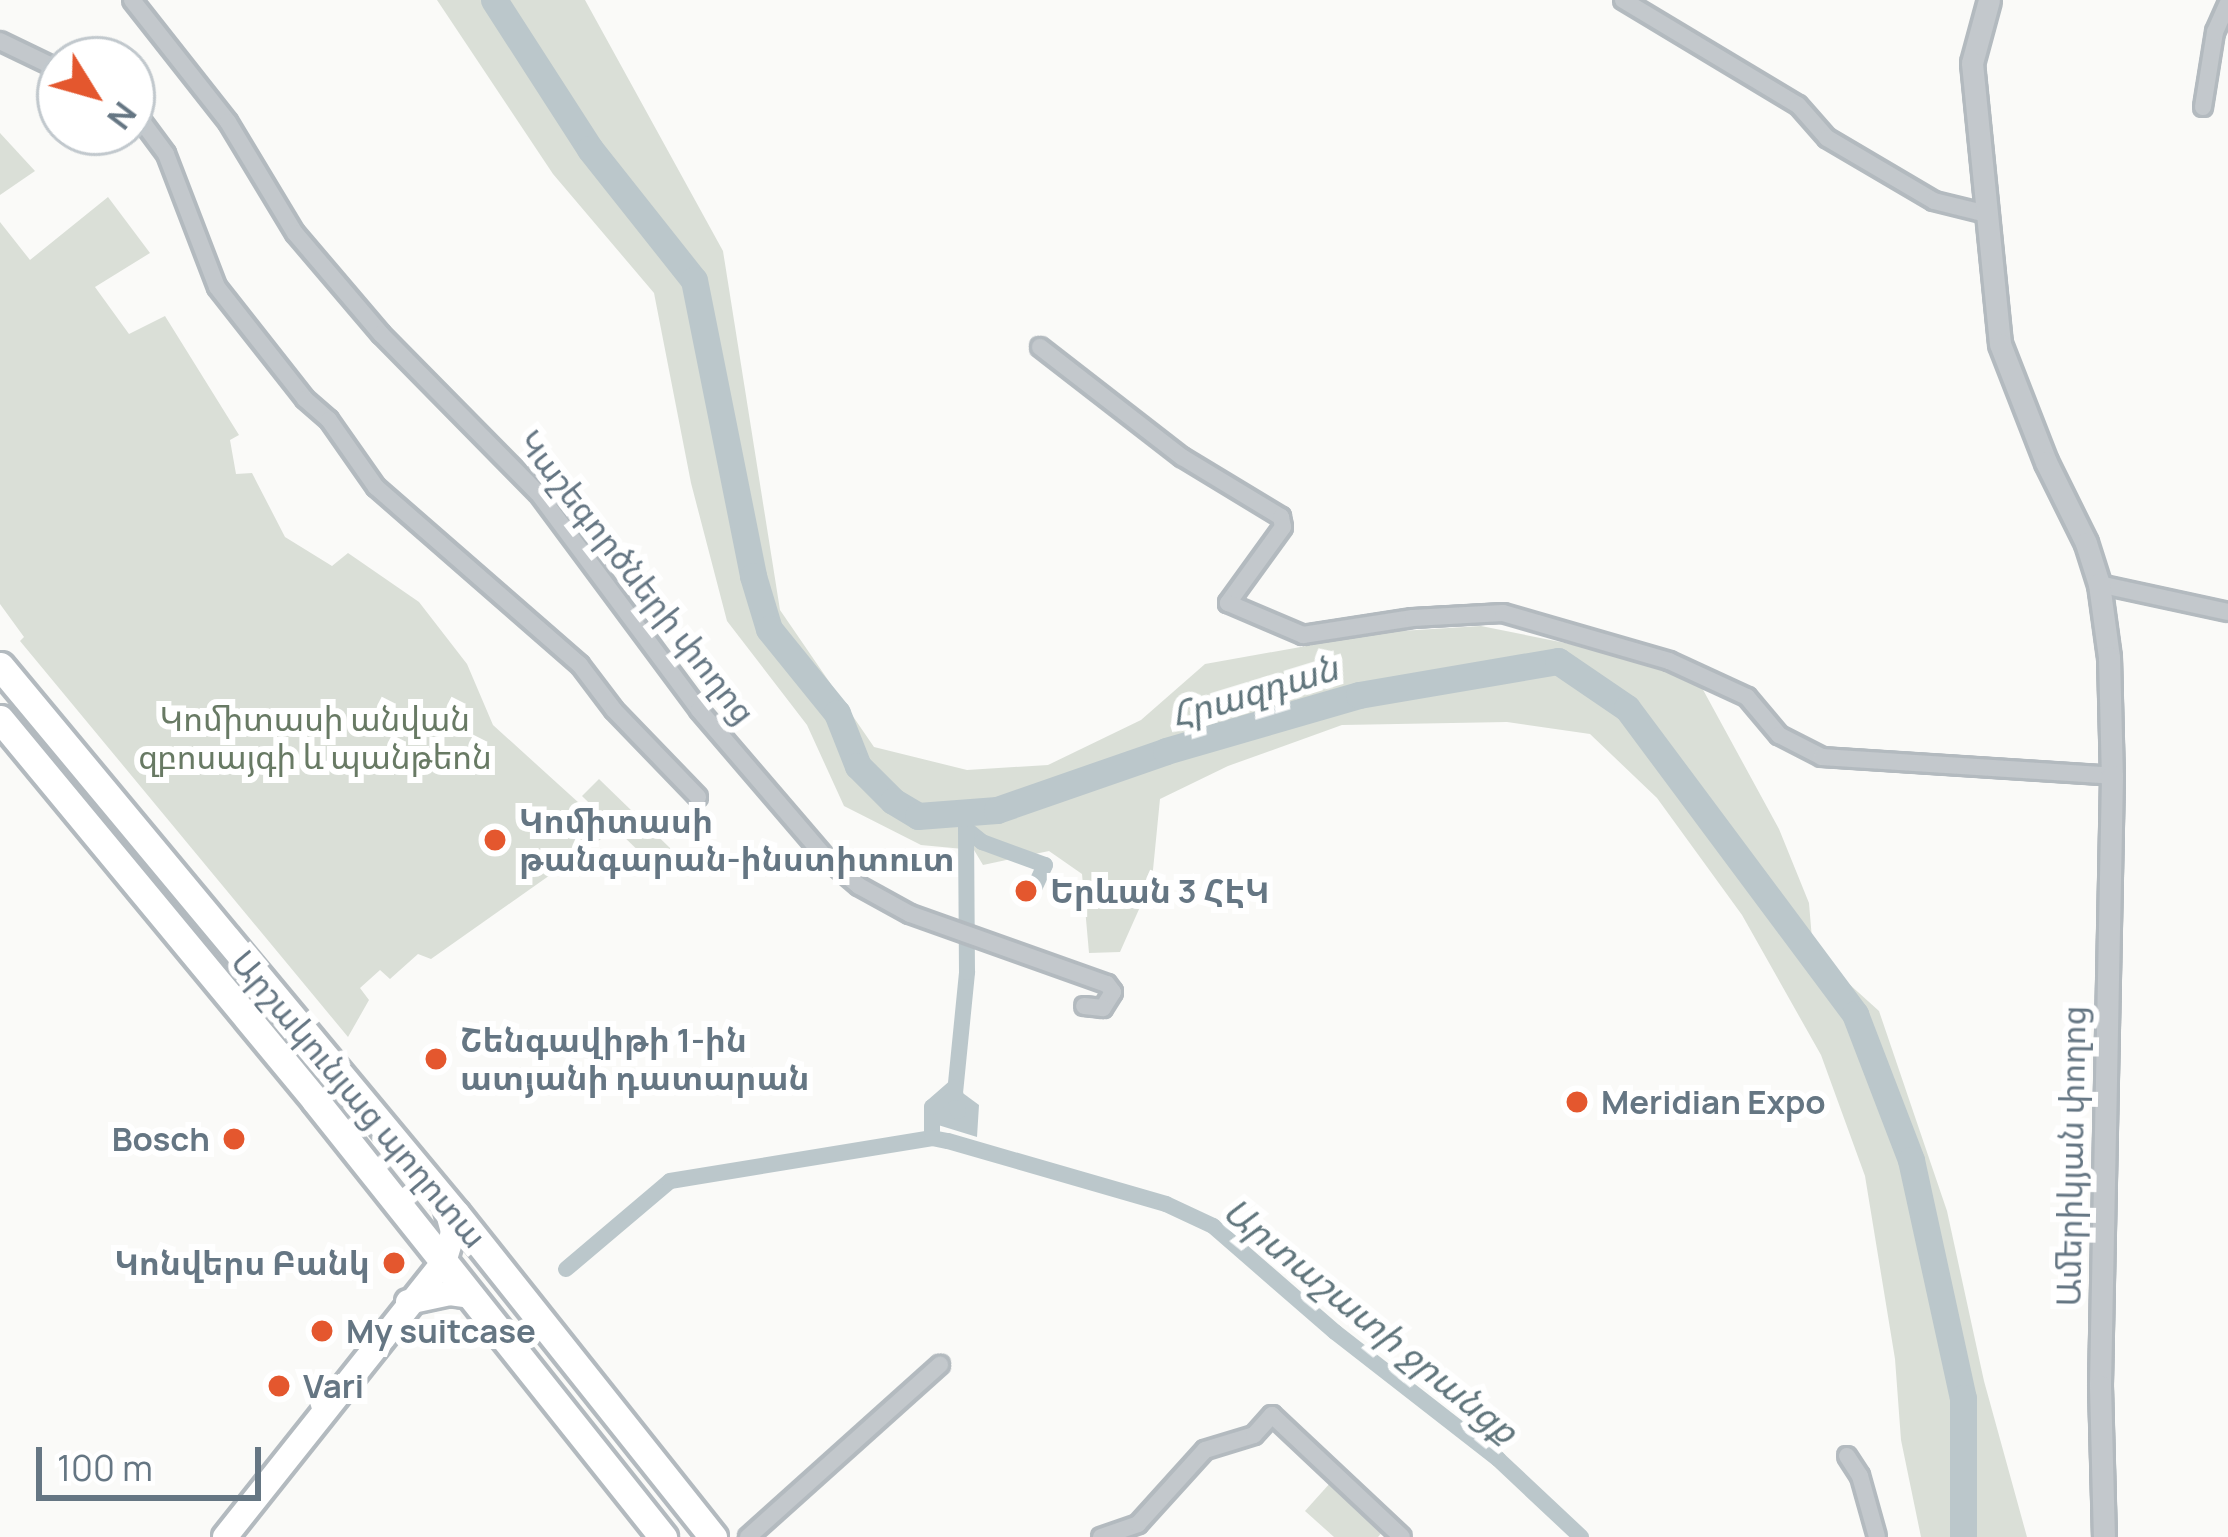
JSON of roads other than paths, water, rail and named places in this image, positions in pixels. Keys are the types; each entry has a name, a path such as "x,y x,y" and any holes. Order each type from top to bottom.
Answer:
{"main road":[{"name":"Արշակունյաց պողոտա","path":"0,666 713,1537"},
{"name":"Արշակունյաց պողոտա","path":"0,719 663,1537"},
{"path":"225,1537 413,1295 444,1262 453,1232 445,1204"},
{"path":"444,1262 479,1265 502,1275"},
{"path":"413,1295 450,1292 472,1296"}],"street":[{"name":"Կաշեգործների փողոց","path":"132,0 228,122 295,233 381,334 538,494 699,710 826,858 859,886 954,931 1107,984 1113,992 1103,1008 1084,1006"},
{"path":"1623,0 1798,104 1827,138 1934,201 1987,214"},
{"name":"Ամերիկյան փողոց","path":"1989,0 1972,63 2000,344 2099,584 2109,657 2112,776 2100,1386 2104,1537"},
{"path":"2204,107 2215,32 2228,3"},
{"path":"0,41 36,58"},
{"path":"156,140 166,154 218,287 305,399 329,420 376,487 580,665 614,710 698,797"},
{"path":"1040,347 1182,457 1281,518 1283,527 1228,603 1303,635 1413,618 1503,613 1669,661 1747,697 1779,735 1822,757 2112,776"},
{"path":"2099,584 2228,612"},
{"path":"748,1537 940,1365"},
{"path":"1101,1537 1138,1525 1205,1450 1254,1435 1272,1415 1402,1537"},
{"path":"1847,1456 1860,1476 1877,1537"}],"waterway":[{"name":"Հրազդան","path":"494,0 590,149 694,280 753,576 769,629 837,713 858,766 893,801 918,816 997,810 1166,751 1359,695 1558,661 1627,708 1855,1014 1911,1160 1963,1398 1963,1537"},
{"path":"958,1111 955,1093 967,972 966,814"},
{"path":"966,829 982,842 1045,865 1033,891"},
{"path":"932,1138 932,1107 955,1087"},
{"name":"Արտաշատի ջրանցք","path":"566,1269 670,1181 932,1138 948,1141 1166,1204 1213,1226 1335,1332 1498,1459 1581,1537"}],"place":[{"name":"Կոմիտասի թանգարան-ինստիտուտ","path":"495,840"},
{"name":"Երևան 3 ՀԷԿ","path":"1026,891"},
{"name":"Շենգավիթի 1-ին ատյանի դատարան","path":"436,1059"},
{"name":"Meridian Expo","path":"1577,1102"},
{"name":"Bosch","path":"234,1139"},
{"name":"Կոնվերս Բանկ","path":"394,1263"},
{"name":"My suitcase","path":"322,1331"},
{"name":"Vari","path":"279,1386"}],"park label":[{"name":"Կոմիտասի անվան զբոսայգի և պանթեոն","path":"315,738"}]}
